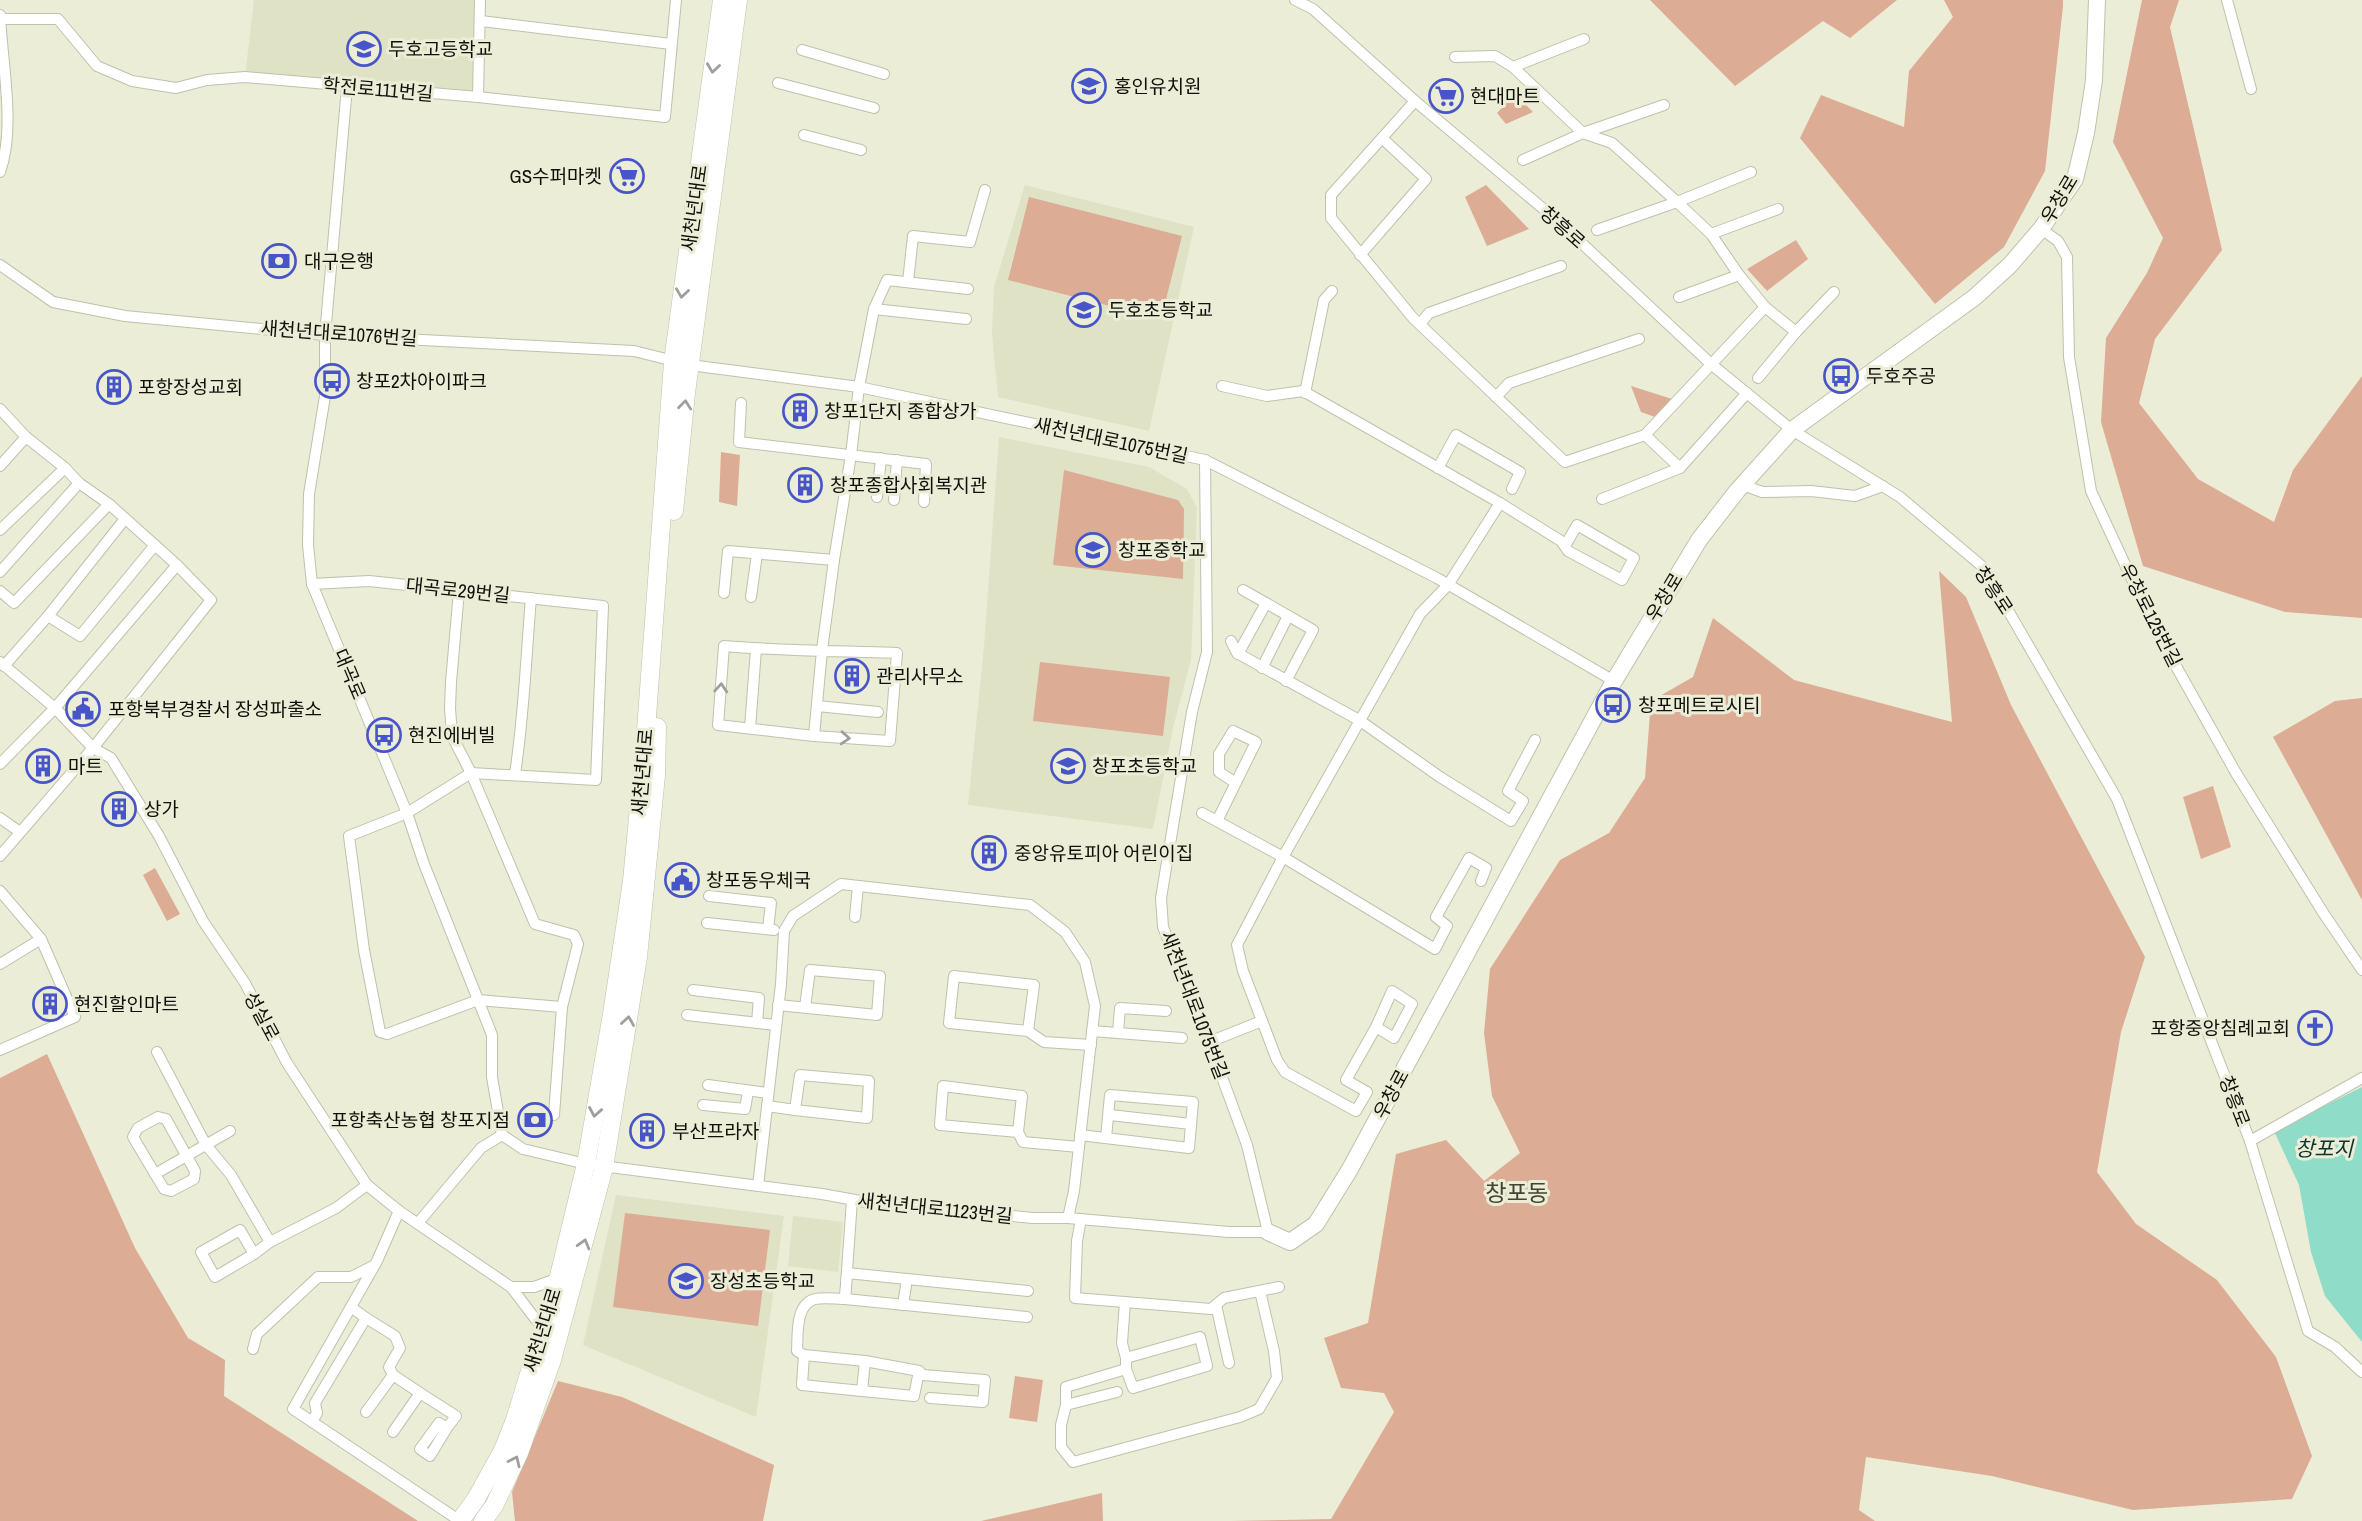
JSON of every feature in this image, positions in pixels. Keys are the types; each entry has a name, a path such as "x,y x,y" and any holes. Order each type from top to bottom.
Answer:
{"main road":[{"name":"새천년대로","path":"484,1521 519,1453 552,1360 566,1278 595,1166 638,957 656,775 658,654 681,364 722,0"},
{"name":"새천년대로","path":"681,364 738,0"},
{"name":"우창로","path":"1268,1232 1290,1242 1316,1224 1350,1169 1614,681 1699,540 1792,429 1975,297 2010,265 2041,229 2075,179 2094,80 2097,0"},
{"name":"새천년대로","path":"460,1521 476,1499 503,1450 543,1329 566,1278"}],"street":[{"path":"478,97 480,0"},
{"name":"학전로111번길","path":"0,17 58,19 97,66 132,81 176,88 207,80 245,77 478,97 665,117 676,0"},
{"name":"창흥로","path":"1295,0 1313,9 1415,101 1559,222 1711,364 1746,393 1792,429 1900,498 1983,567 2117,799 2250,1140 2308,1331 2335,1347 2362,1372"},
{"path":"2227,0 2251,89"},
{"path":"0,17 7,92 6,157 0,172"},
{"path":"481,21 671,44"},
{"path":"1513,67 1584,39"},
{"path":"802,50 884,74"},
{"path":"1455,57 1495,55 1513,67 1583,133 1612,143 1712,234 1739,275 1765,307 1796,332"},
{"path":"778,83 874,108"},
{"name":"대곡로","path":"347,87 325,335 325,396 309,494 308,545 312,584 407,813 424,864 492,1035 492,1077 502,1135"},
{"path":"1415,101 1331,195 1331,218 1420,324 1565,463 1645,435 1765,307"},
{"path":"1523,160 1583,133 1664,105"},
{"path":"804,135 861,150"},
{"path":"1360,255 1426,179 1382,138"},
{"path":"1597,230 1751,172"},
{"path":"908,282 914,236 970,242 985,190"},
{"path":"1712,234 1778,209"},
{"name":"우창로125번길","path":"2041,229 2058,241 2067,257 2069,356 2091,491 2154,627 2236,773 2362,971"},
{"name":"새천년대로1076번길","path":"0,265 53,302 125,316 325,335 634,351 681,364"},
{"path":"1420,324 1429,313 1561,266"},
{"path":"1679,297 1739,275"},
{"path":"814,736 834,560 859,387 874,309 887,280 968,289"},
{"path":"1306,393 1324,300 1332,291"},
{"path":"1758,378 1796,332 1835,292"},
{"path":"874,309 966,319"},
{"path":"1496,397 1509,383 1639,339"},
{"name":"새천년대로1075번길","path":"681,364 859,387 1205,460 1207,652 1192,712 1161,898 1163,927 1248,1146 1268,1232"},
{"path":"1223,386 1267,396 1303,391 1500,503 1561,541 1565,546 1569,551 1622,580 1634,558 1577,525 1565,546"},
{"path":"1602,499 1680,468 1746,393"},
{"path":"741,402 739,442 926,464 924,502"},
{"path":"0,409 26,437 65,468 79,483 109,504 177,565 211,600 93,748 0,856"},
{"path":"1438,468 1456,435 1520,472 1512,489"},
{"path":"1645,435 1680,468"},
{"path":"0,466 26,437"},
{"path":"877,497 881,458"},
{"path":"894,500 897,460"},
{"path":"1205,460 1448,585 1614,681"},
{"path":"0,530 65,468"},
{"path":"0,572 79,483"},
{"path":"1743,485 1762,492 1811,491 1855,496 1883,486"},
{"path":"1377,1027 1346,1080 1367,1092 1356,1111 1285,1072 1277,1060 1242,971 1237,945 1283,857 1420,614 1448,585 1500,503"},
{"path":"0,591 14,603 109,504"},
{"name":"성실로","path":"124,520 48,617 2,664 55,708 93,748 111,758 159,836 203,921 245,983 287,1063 366,1185 399,1212 511,1287 543,1329"},
{"path":"48,617 80,636 155,545"},
{"path":"724,593 728,551 834,560"},
{"path":"751,597 757,554"},
{"path":"0,764 4,751 55,708 177,565"},
{"name":"대곡로29번길","path":"312,584 369,581 603,606 596,780 515,774"},
{"path":"1243,590 1313,630 1286,681"},
{"path":"459,591 450,708 452,736 471,773 535,924 574,935 578,944 562,1007 554,1115"},
{"path":"531,598 521,736 515,774 471,773 407,813 349,836 364,950 380,1032 387,1034 478,1000 562,1007"},
{"path":"1238,654 1266,603"},
{"path":"1262,668 1289,616"},
{"path":"1231,641 1238,654 1359,720 1440,777 1511,821 1523,801 1508,791 1535,740"},
{"path":"724,646 757,649 897,653 890,741 718,725 724,646"},
{"path":"750,728 757,649"},
{"path":"817,706 878,712"},
{"path":"1217,821 1236,783 1256,742 1233,731 1219,754 1219,772 1236,783"},
{"path":"1202,813 1283,857 1435,949 1447,926 1436,917 1469,858 1486,868 1481,881"},
{"path":"0,818 20,832"},
{"path":"758,1186 784,931 793,916 841,884 1030,905 1065,932 1085,962 1095,1006 1068,1218"},
{"path":"855,917 858,886"},
{"path":"0,891 41,939 75,1017 0,1050"},
{"path":"709,896 771,903 768,929"},
{"path":"706,923 784,931"},
{"path":"0,964 41,939"},
{"path":"778,1004 804,1007 877,1015 880,976 810,971 804,1007"},
{"path":"1028,1031 1034,985 954,976 949,1023 1028,1031 1044,1042 1091,1045"},
{"path":"693,990 759,999 757,1023"},
{"path":"1118,1033 1120,1008 1166,1010"},
{"path":"687,1015 776,1025"},
{"path":"1209,1042 1262,1021"},
{"path":"1092,1031 1182,1038"},
{"path":"157,1052 206,1145 231,1175 270,1242"},
{"path":"767,1106 795,1110 867,1118 869,1081 800,1075 795,1110"},
{"path":"2250,1140 2362,1079"},
{"path":"708,1084 768,1093"},
{"path":"1018,1132 940,1125 943,1086 1022,1096 1018,1132 1023,1142 1079,1147"},
{"path":"703,1105 745,1109 748,1091"},
{"path":"1080,1135 1189,1149 1193,1101 1110,1095 1106,1138"},
{"path":"1110,1115 1191,1124"},
{"path":"158,1117 166,1119 195,1171 194,1179 168,1191 155,1174 133,1137 138,1128 158,1117"},
{"path":"155,1174 230,1131"},
{"path":"418,1223 481,1148 502,1135 523,1149 595,1166"},
{"name":"새천년대로1123번길","path":"595,1166 852,1200 1033,1218 1068,1218 1229,1232 1268,1232"},
{"path":"254,1254 240,1230 201,1252 215,1277 254,1254 270,1242 336,1208 366,1185"},
{"path":"845,1299 852,1200"},
{"path":"399,1212 375,1264 293,1409 460,1521"},
{"path":"1081,1219 1077,1241 1075,1298 1211,1309 1224,1298 1279,1287"},
{"path":"253,1349 257,1334 318,1277 351,1277 375,1264"},
{"path":"847,1273 1028,1291"},
{"path":"511,1287 534,1287 566,1278"},
{"path":"903,1305 907,1279"},
{"path":"1125,1302 1122,1343 1126,1364 1133,1388 1207,1366 1200,1337 1126,1364 1066,1387 1061,1447 1073,1462 1259,1409 1277,1378 1260,1291"},
{"path":"930,1398 983,1402 985,1380 923,1375 919,1371 865,1361 804,1355 797,1351 799,1319 804,1306 814,1299 845,1299 1027,1317"},
{"path":"1216,1305 1229,1363"},
{"path":"351,1307 395,1336 400,1348 389,1367 393,1375 456,1416 447,1428"},
{"path":"312,1422 317,1413 315,1403 366,1318"},
{"path":"804,1355 802,1385 914,1396 919,1371"},
{"path":"862,1391 865,1361"},
{"path":"366,1412 393,1375"},
{"path":"1066,1405 1116,1392"},
{"path":"393,1432 420,1393"}],"shaded area":[{"name":"두호고등학교","path":"254,0 480,0 478,97 245,77"},
{"path":"1650,0 1897,0 1850,38 1823,21 1735,86"},
{"path":"1944,0 2063,0 2063,6 2045,171 2004,247 1935,304 1800,138 1821,95 1904,127 1909,71 1953,17"},
{"path":"2142,0 2179,0 2170,27 2222,250 2155,339 2139,403 2198,479 2274,522 2293,470 2362,376 2362,618 2285,612 2143,566 2101,422 2106,338 2147,273 2163,238 2113,142"},
{"path":"1515,94 1533,112 1506,124 1497,113"},
{"name":"두호초등학교","path":"1025,185 1194,227 1149,431 998,397 992,334 994,287"},
{"path":"1486,185 1529,229 1487,246 1465,197"},
{"path":"1029,197 1182,236 1161,319 1008,280"},
{"path":"1796,240 1808,259 1767,291 1747,269"},
{"path":"1631,386 1672,399 1655,417 1641,412"},
{"path":"999,437 1149,467 1187,489 1197,508 1191,660 1173,728 1153,829 968,805 984,647"},
{"path":"721,452 740,455 737,506 719,502"},
{"path":"1064,470 1178,500 1184,509 1183,579 1053,565"},
{"path":"1939,571 1966,597 2011,705 2145,957 2121,1032 2097,1172 2136,1224 2217,1280 2276,1357 2312,1456 2292,1499 2133,1510 1992,1476 1866,1457 1859,1510 1875,1521 1231,1521 1331,1519 1394,1412 1384,1393 1341,1388 1324,1338 1368,1323 1396,1154 1446,1140 1484,1181 1520,1153 1492,1096 1484,1033 1490,969 1560,860 1609,833 1645,778 1651,701 1693,677 1713,618 1794,680 1952,722"},
{"path":"1040,662 1170,677 1163,736 1033,721"},
{"path":"2362,698 2362,900 2273,737 2335,701"},
{"path":"2213,786 2231,847 2201,859 2183,797"},
{"path":"155,868 180,914 167,921 143,875"},
{"path":"47,1054 135,1248 188,1338 225,1360 224,1396 418,1521 0,1521 0,1078"},
{"name":"장성초등학교","path":"616,1195 784,1216 756,1417 583,1345"},
{"path":"625,1213 770,1230 758,1326 613,1307"},
{"path":"793,1216 843,1222 838,1272 788,1266"},
{"path":"1015,1376 1043,1380 1037,1422 1009,1418"},
{"path":"558,1381 622,1397 774,1465 763,1521 515,1521 512,1492"},
{"path":"1102,1493 1103,1521 981,1521"}],"water":[{"name":"창포지","path":"2362,1087 2362,1342 2325,1296 2311,1252 2299,1185 2274,1131"}],"place":[{"name":"두호고등학교","path":"364,49"},
{"name":"홍인유치원","path":"1089,86"},
{"name":"현대마트","path":"1446,96"},
{"name":"GS수퍼마켓","path":"627,176"},
{"name":"대구은행","path":"279,261"},
{"name":"두호초등학교","path":"1084,310"},
{"name":"두호주공","path":"1841,376"},
{"name":"창포2차아이파크","path":"332,381"},
{"name":"포항장성교회","path":"114,387"},
{"name":"창포1단지 종합상가","path":"800,411"},
{"name":"창포종합사회복지관","path":"805,485"},
{"name":"창포중학교","path":"1093,550"},
{"name":"관리사무소","path":"852,676"},
{"name":"창포메트로시티","path":"1613,705"},
{"name":"포항북부경찰서 장성파출소","path":"83,709"},
{"name":"현진에버빌","path":"384,735"},
{"name":"마트","path":"43,766"},
{"name":"창포초등학교","path":"1068,766"},
{"name":"상가","path":"119,809"},
{"name":"중앙유토피아 어린이집","path":"989,853"},
{"name":"창포동우체국","path":"682,880"},
{"name":"현진할인마트","path":"50,1004"},
{"name":"포항중앙침례교회","path":"2315,1028"},
{"name":"포항축산농협 창포지점","path":"535,1120"},
{"name":"부산프라자","path":"647,1131"},
{"name":"장성초등학교","path":"686,1281"}],"district":[{"name":"창포동","path":"1517,1193"}]}
